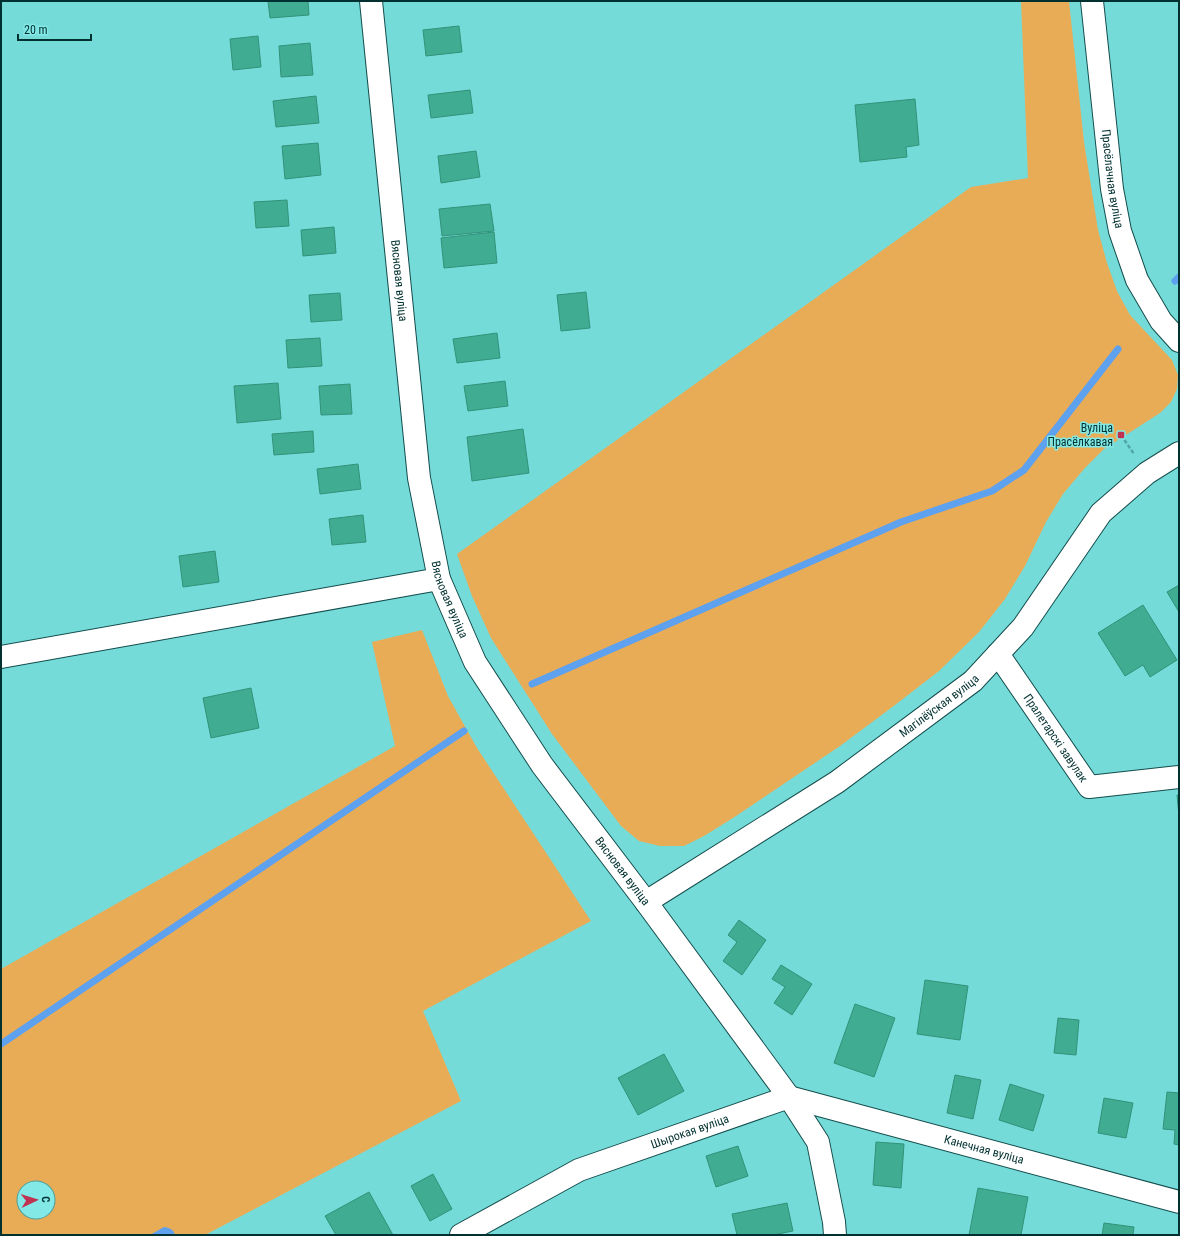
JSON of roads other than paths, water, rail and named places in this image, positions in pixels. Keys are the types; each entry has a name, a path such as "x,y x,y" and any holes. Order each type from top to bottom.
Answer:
{"street":[{"name":"Вясновая вуліца","path":"371,1 419,478 439,579 476,662 542,765 646,902 789,1097"},
{"name":"Прасёлачная вуліца","path":"1092,1 1112,189 1120,231 1137,280 1161,321 1179,341"},
{"name":"Магілёўская вуліца","path":"646,902 837,782 973,681 1023,626 1100,513 1147,473 1179,453"},
{"path":"1,657 439,579"},
{"name":"Пралетарскі завулак","path":"998,654 1089,787 1179,777"},
{"path":"789,1097 818,1142 834,1222 835,1235"},
{"name":"Канечная вуліца","path":"789,1097 1179,1202"},
{"name":"Шырокая вуліца","path":"461,1235 579,1170 789,1097"}],"water":[{"path":"164,1227 171,1229 175,1235 150,1235"}],"waterway":[{"path":"1175,281 1179,277"},
{"path":"532,684 901,522 992,491 1024,470 1118,349"},
{"path":"1,1044 464,731"}],"place":[{"name":"Вуліца Прасёлкавая","path":"1121,435"}]}
